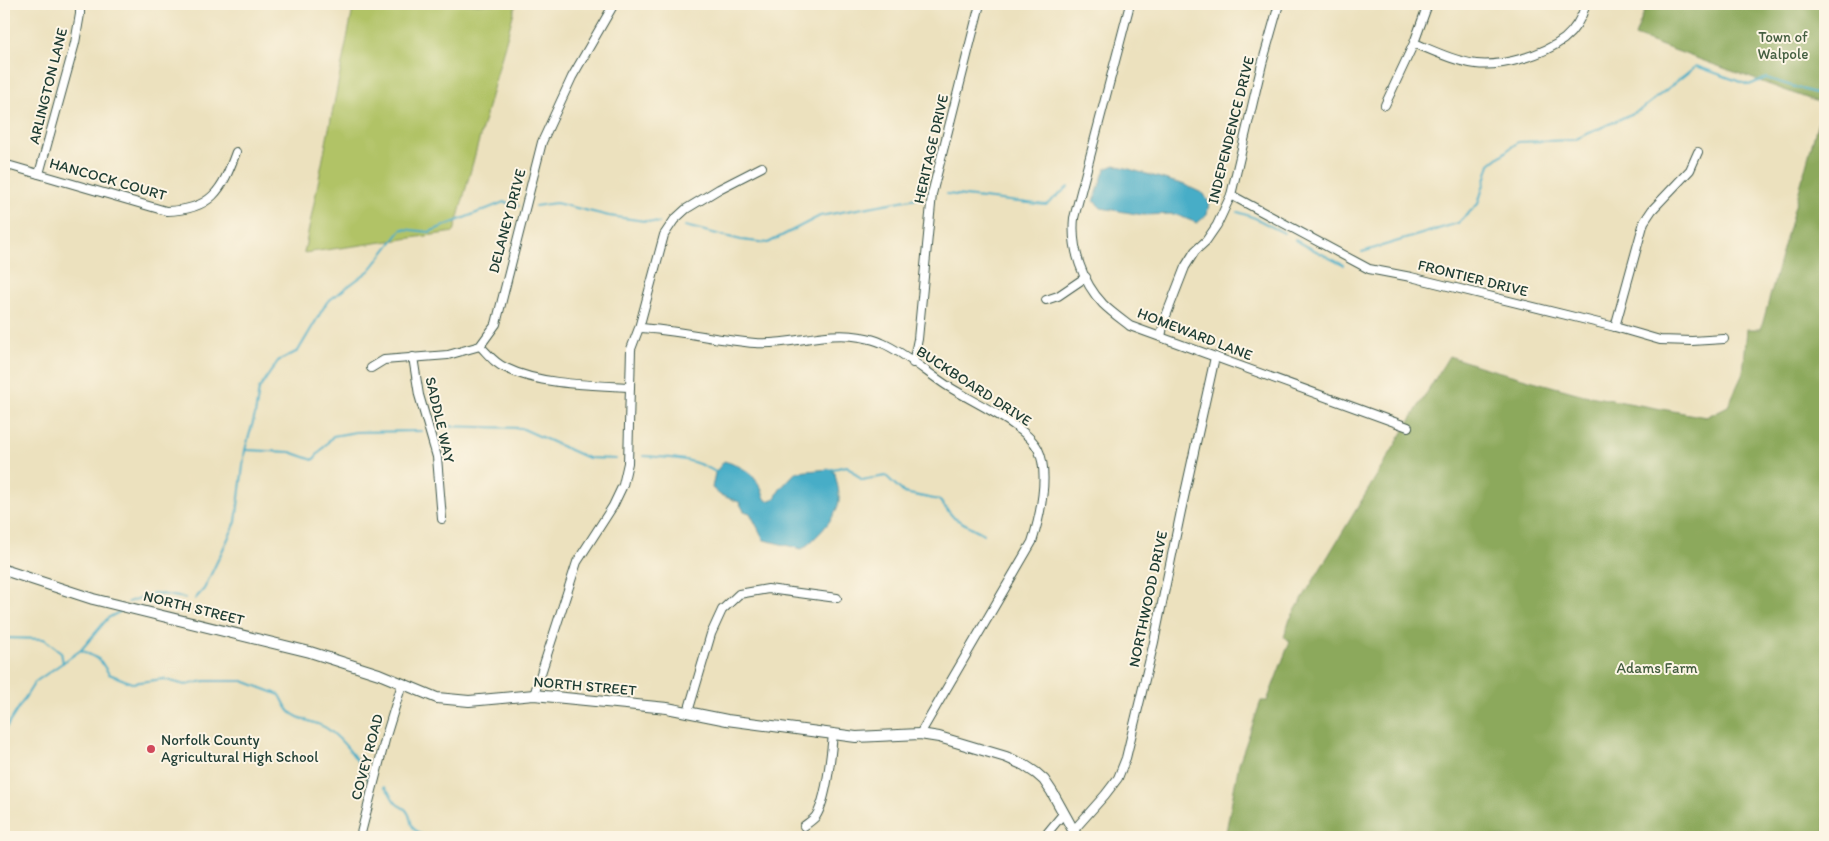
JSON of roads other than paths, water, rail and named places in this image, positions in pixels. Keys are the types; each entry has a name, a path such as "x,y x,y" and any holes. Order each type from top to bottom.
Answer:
{"street":[{"name":"ARLINGTON LANE","path":"39,174 75,43 80,4"},
{"name":"DELANEY DRIVE","path":"480,346 496,324 542,142 572,77 614,4"},
{"name":"HERITAGE DRIVE","path":"913,363 918,340 932,194 980,4"},
{"name":"HOMEWARD LANE","path":"1130,4 1074,218 1074,242 1089,286 1102,303 1130,326 1408,427"},
{"name":"INDEPENDENCE DRIVE","path":"1161,337 1164,321 1185,267 1195,251 1206,241 1217,225 1231,195 1262,64 1279,4"},
{"path":"1385,105 1414,43 1428,4"},
{"path":"1414,43 1458,60 1476,64 1494,65 1512,61 1544,50 1563,39 1574,29 1583,14 1586,4"},
{"name":"HANCOCK COURT","path":"4,164 166,210 184,210 200,205 212,197 224,182 236,152"},
{"path":"1615,327 1644,222 1652,210 1690,170 1698,152"},
{"path":"534,695 577,562 613,506 623,485 628,462 630,349 639,328 664,235 674,220 686,209 762,166"},
{"name":"FRONTIER DRIVE","path":"1231,195 1369,270 1410,277 1615,327 1660,340 1692,342 1724,339"},
{"path":"1046,300 1058,296 1086,277"},
{"name":"BUCKBOARD DRIVE","path":"639,328 667,330 756,343 781,343 828,335 859,337 882,343 1021,431 1037,448 1041,457 1043,472 1039,519 1032,542 920,734"},
{"path":"371,368 384,360 448,356 480,346 497,363 522,375 541,380 630,387"},
{"name":"SADDLE WAY","path":"413,357 419,395 437,457 442,519"},
{"name":"NORTHWOOD DRIVE","path":"1075,834 1118,778 1126,758 1154,642 1179,520 1216,357"},
{"name":"NORTH STREET","path":"4,570 93,599 310,652 379,674 437,698 469,701 534,695 628,704 833,734 869,737 920,734 939,737 1024,764 1044,780 1075,834"},
{"path":"688,712 711,634 722,610 739,594 768,589 837,598"},
{"name":"COVEY ROAD","path":"360,837 402,684"},
{"path":"804,826 815,818 820,808 830,762 833,734"},
{"path":"1044,837 1063,814"}],"water":[{"path":"1115,165 1185,185 1204,194 1209,203 1207,215 1197,223 1174,214 1143,215 1101,208 1094,201 1105,169"},
{"path":"724,461 740,467 749,473 757,481 767,501 775,498 780,489 796,472 830,469 835,473 839,494 835,513 825,527 802,549 764,540 750,513 744,511 739,502 720,495 712,488 715,473"}],"waterway":[{"path":"1362,252 1458,223 1478,204 1490,164 1518,142 1574,140 1642,109 1696,66 1749,85 1766,78 1821,95"},
{"path":"947,194 1046,205 1068,187"},
{"path":"685,226 741,240 768,243 820,216 917,198"},
{"path":"195,599 204,589 236,522 245,450 255,415 259,389 278,361 298,351 327,302 370,270 402,229 429,232 504,202 519,206"},
{"path":"535,206 556,203 609,216 659,223"},
{"path":"1238,212 1255,218 1284,233"},
{"path":"1295,240 1343,265"},
{"path":"438,426 521,428 588,458 616,459"},
{"path":"246,450 290,452 313,460 333,436 356,432 421,431"},
{"path":"644,456 690,461 717,473"},
{"path":"828,470 847,466 862,480 886,476 904,493 939,500 954,518 984,534"},
{"path":"128,602 155,593 185,598"},
{"path":"4,731 35,682 81,650 108,618 121,611"},
{"path":"4,638 44,639 61,652 63,663"},
{"path":"81,650 100,660 109,674 132,683 163,679 185,685 205,681 243,681 280,695 294,715 325,727 335,735 352,753 368,780"},
{"path":"384,787 397,804 409,814 415,830 426,837"}],"place":[{"name":"Norfolk County Agricultural High School","path":"151,749"}],"park label":[{"name":"Town of Walpole","path":"1783,46"},
{"name":"Adams Farm","path":"1657,668"}]}
